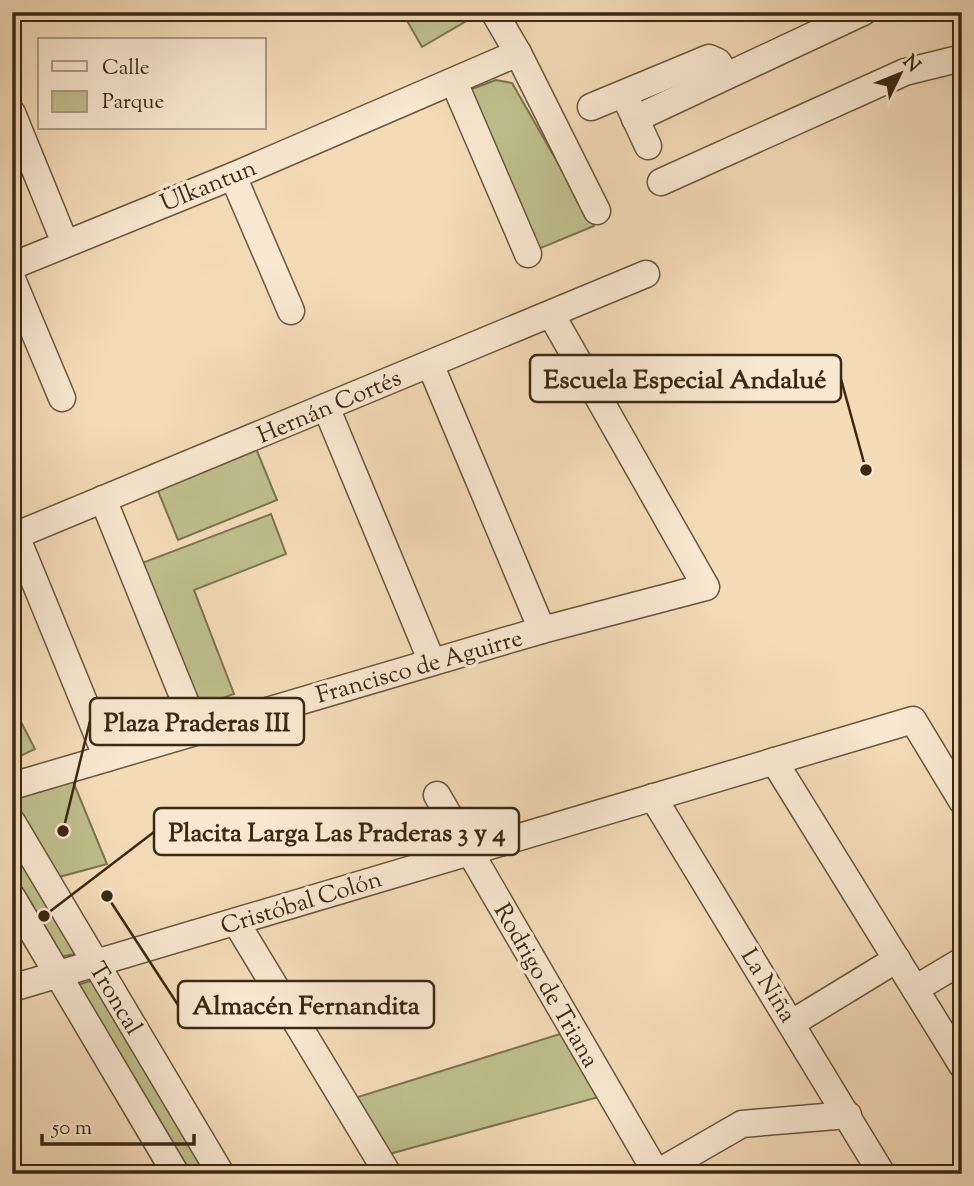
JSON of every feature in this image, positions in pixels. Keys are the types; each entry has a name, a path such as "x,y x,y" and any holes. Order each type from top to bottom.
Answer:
{"street":[{"path":"494,12 518,53 597,211"},
{"path":"635,119 863,12"},
{"name":"Ülkantun","path":"12,265 233,176 518,53"},
{"path":"591,107 709,58 718,62 726,76"},
{"path":"661,182 905,72 962,58"},
{"path":"454,82 528,254"},
{"path":"624,93 648,146"},
{"path":"12,113 65,243"},
{"path":"233,176 291,311"},
{"name":"Hernán Cortés","path":"14,536 646,274"},
{"path":"12,279 62,398"},
{"name":"Francisco de Aguirre","path":"12,786 542,630 706,587 551,314"},
{"path":"429,364 542,630"},
{"path":"326,407 432,662"},
{"path":"103,499 197,731"},
{"path":"14,536 107,758"},
{"name":"Cristóbal Colón","path":"12,988 913,720 962,801"},
{"path":"774,761 962,1065"},
{"name":"Rodrigo de Triana","path":"437,795 657,1173"},
{"name":"La Niña","path":"653,797 882,1174"},
{"name":"Troncal","path":"12,822 221,1174"},
{"name":"Troncal","path":"12,897 176,1174"},
{"path":"236,922 388,1174"},
{"path":"792,1023 897,958"},
{"path":"915,989 962,961"},
{"path":"657,1173 742,1124 848,1115"}],"green space":[{"path":"402,12 464,12 468,20 422,47"},
{"path":"496,80 512,83 594,226 531,252 461,93"},
{"path":"255,446 277,500 178,540 156,486"},
{"path":"271,514 286,554 194,590 234,694 200,706 142,563"},
{"path":"20,720 35,749 12,760 12,724"},
{"path":"72,779 107,864 59,877 12,799 12,792"},
{"path":"12,844 76,954 58,957 12,878"},
{"path":"97,979 210,1174 188,1174 77,985"},
{"path":"573,1030 610,1094 378,1157 345,1101"}],"place":[{"name":"Escuela Especial Andalué","path":"866,470"},
{"name":"Plaza Praderas III","path":"63,831"},
{"name":"Almacén Fernandita","path":"107,896"},
{"name":"Placita Larga Las Praderas 3 y 4","path":"44,916"}]}
